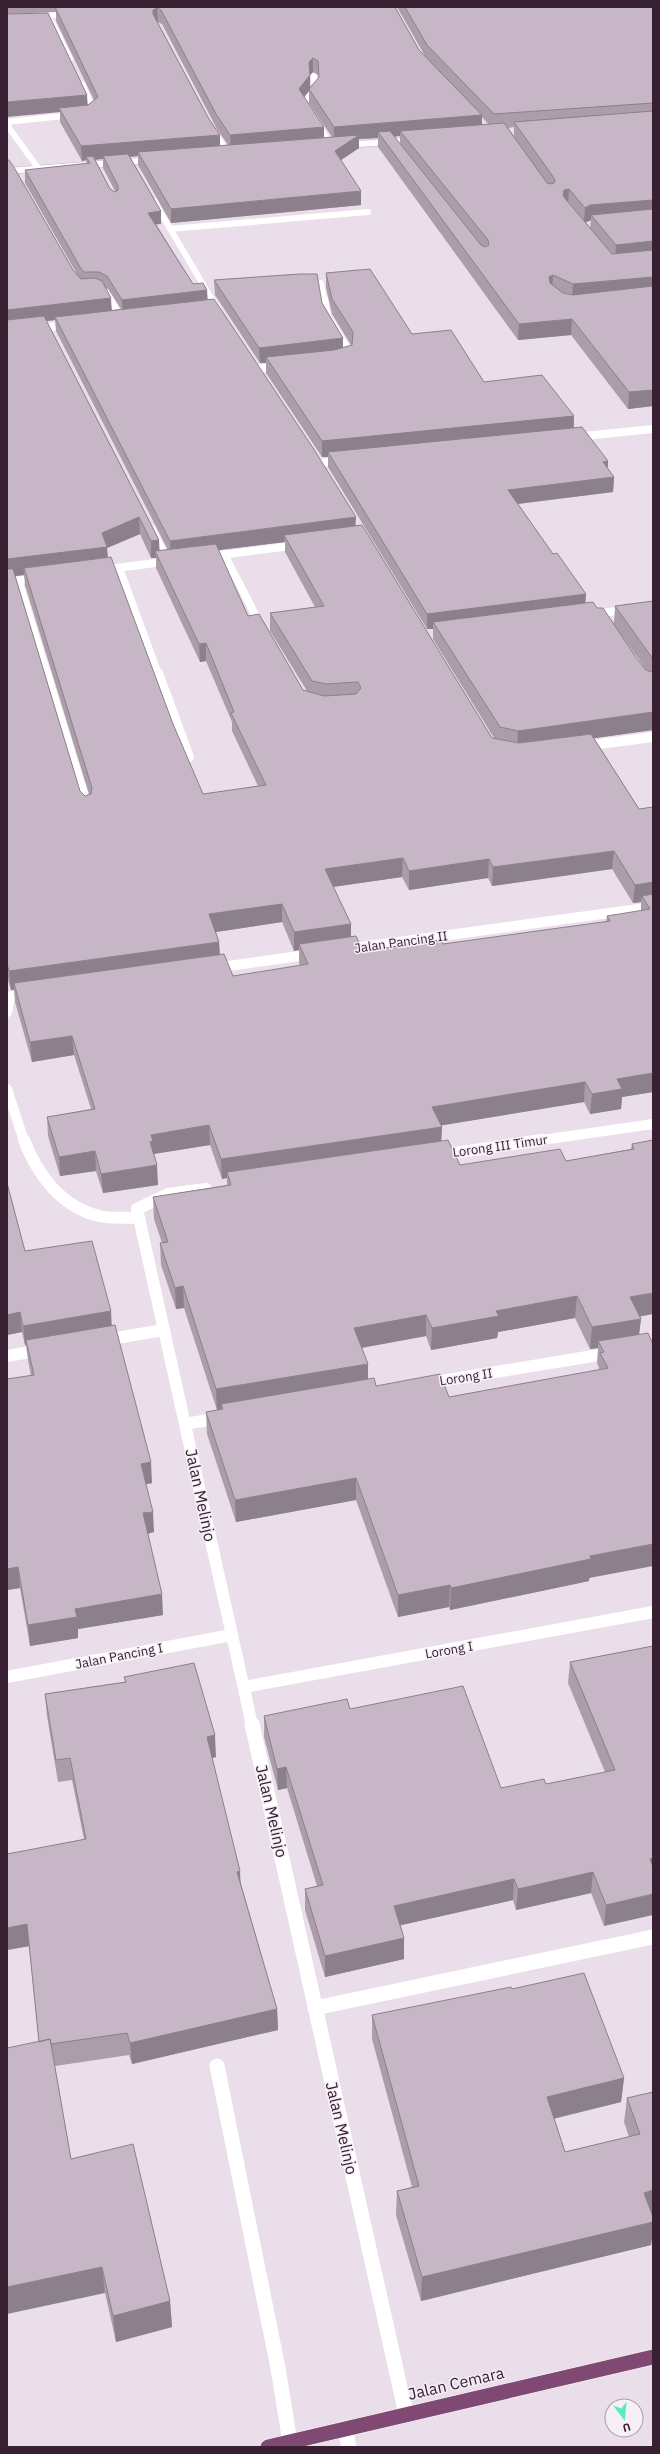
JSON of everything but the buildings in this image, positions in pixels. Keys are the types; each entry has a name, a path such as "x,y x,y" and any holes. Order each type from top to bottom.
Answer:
{"highway":[{"name":"Jalan Cemara","path":"268,2447 653,2357"}],"street":[{"path":"7,18 76,14"},
{"path":"7,24 52,22 72,64"},
{"path":"314,76 315,91 303,102 332,146"},
{"path":"38,168 27,147 14,136 7,124 92,113 94,111 79,77"},
{"path":"209,124 228,153"},
{"path":"324,147 423,139"},
{"path":"392,142 397,148"},
{"path":"221,154 236,153"},
{"path":"12,172 38,168 96,164 133,165 161,159"},
{"path":"96,164 101,172"},
{"path":"150,196 206,290 212,309 224,320"},
{"path":"170,229 368,212"},
{"path":"296,283 321,283 327,316 349,354 348,357 338,360"},
{"path":"92,290 102,289 107,292 124,319 112,320"},
{"path":"206,290 218,289"},
{"path":"7,331 50,330 80,323"},
{"path":"256,369 288,365"},
{"path":"566,438 653,429"},
{"path":"319,464 351,460"},
{"path":"147,519 168,562"},
{"path":"196,558 309,544"},
{"path":"224,554 269,638"},
{"path":"96,571 182,560"},
{"path":"119,568 189,757"},
{"path":"7,582 48,576"},
{"path":"18,580 87,808"},
{"path":"584,615 602,617 653,607"},
{"path":"578,747 653,737"},
{"name":"Jalan Pancing II","path":"339,950 653,907"},
{"path":"206,969 323,953"},
{"path":"7,1012 8,997 41,992"},
{"path":"7,1089 21,1137 43,1180 63,1200 94,1215 138,1213 168,1194 215,1188"},
{"name":"Lorong III Timur","path":"426,1157 653,1124"},
{"name":"Jalan Melinjo","path":"138,1213 406,2414"},
{"path":"93,1342 164,1330"},
{"path":"7,1356 54,1348"},
{"name":"Lorong II","path":"419,1385 622,1351"},
{"path":"185,1424 232,1416"},
{"name":"Lorong I","path":"244,1688 653,1612"},
{"name":"Jalan Pancing I","path":"7,1677 232,1635"},
{"path":"316,2008 653,1937"},
{"path":"217,2066 277,2360 290,2442"},
{"path":"345,2429 349,2447"}]}
